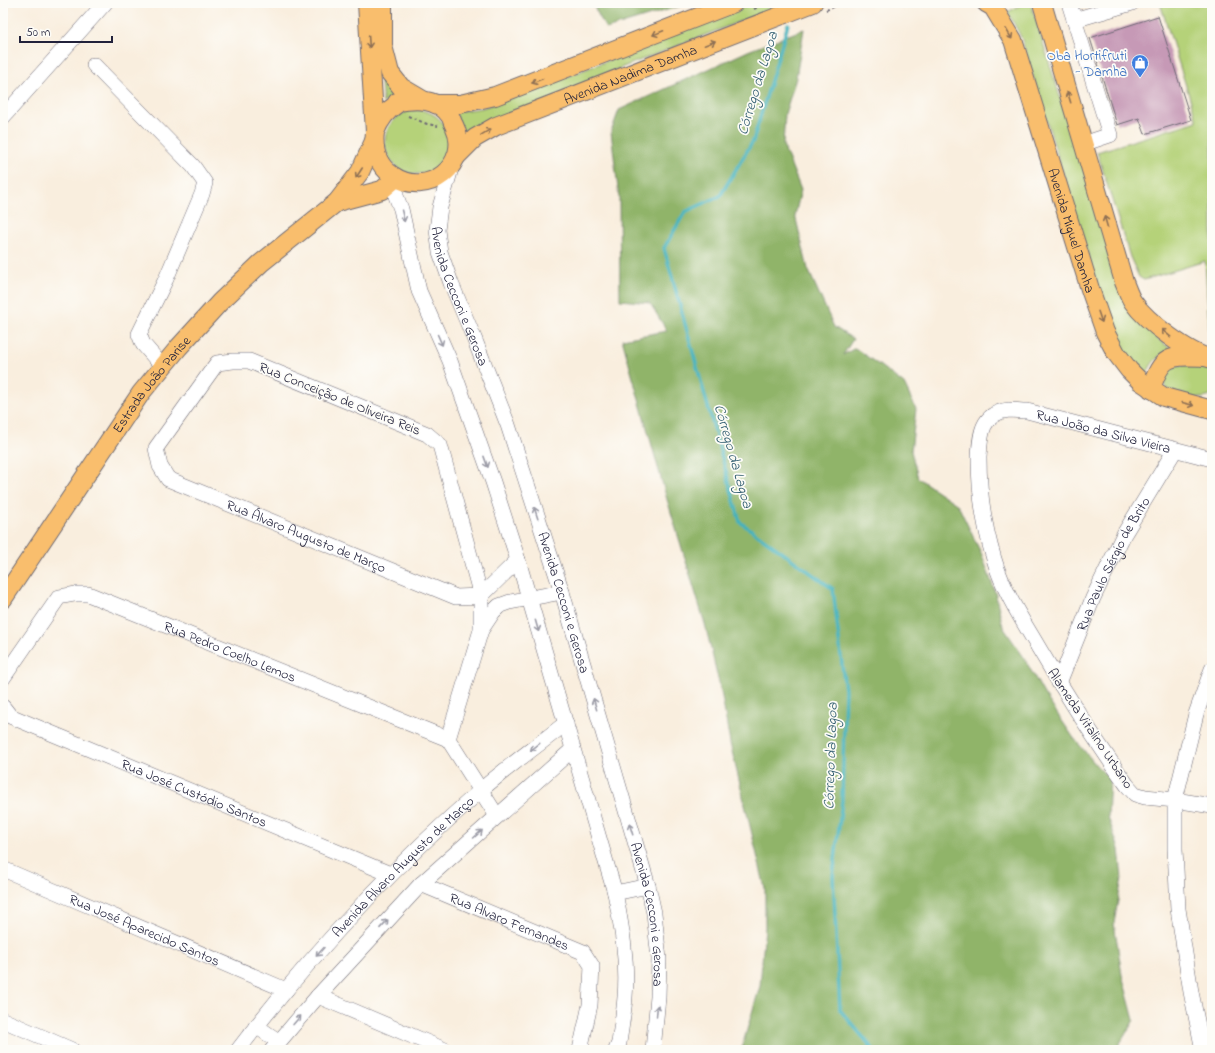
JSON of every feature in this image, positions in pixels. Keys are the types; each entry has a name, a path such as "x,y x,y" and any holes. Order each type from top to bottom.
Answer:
{"main road":[{"path":"367,3 375,150 380,162 388,173 409,183 422,183 439,177 454,161 459,140 458,132 451,117 445,111 401,87 390,73 383,46 383,3"},
{"name":"Avenida Nadima Damha","path":"429,102 460,104 502,94 734,3"},
{"name":"Avenida Nadima Damha","path":"454,161 475,138 496,126 813,3"},
{"name":"Avenida Miguel Damha","path":"986,3 993,7 1013,40 1105,332 1116,353 1140,381 1164,397 1211,409"},
{"path":"1042,3 1124,282 1133,301 1146,317 1170,337 1209,358"},
{"path":"375,136 378,123 383,116 397,104 397,102 414,99 429,102"},
{"name":"Estrada João Parise","path":"3,599 141,393 204,319 240,283 337,202 360,172 375,136"},
{"name":"Estrada João Parise","path":"337,202 389,193 396,178"},
{"path":"1151,389 1155,375 1162,363 1169,359 1181,356 1209,358"}],"street":[{"path":"3,117 105,3"},
{"path":"1069,3 1110,135 1083,144"},
{"path":"1074,20 1132,3"},
{"path":"94,64 192,166 205,183 202,194 166,280 139,334 143,344 163,366"},
{"name":"Avenida Cecconi e Gerosa","path":"454,161 439,215 437,230 440,252 508,425 562,592 648,886 654,913 659,960 658,997 653,1050"},
{"name":"Avenida Cecconi e Gerosa","path":"389,193 401,209 419,291 450,361 493,482 518,560 615,893 621,922 625,983 625,996 619,1043 616,1050"},
{"name":"Rua Conceição de Oliveira Reis","path":"188,404 217,364 233,361 249,361 427,434 440,444 481,596 481,630"},
{"name":"Rua Álvaro Augusto de Março","path":"188,404 156,448 160,466 168,479 456,597 481,596"},
{"name":"Rua João da Silva Vieira","path":"994,414 1009,410 1027,411 1212,459"},
{"name":"Alameda Vitalino Urbano","path":"994,414 983,426 980,445 979,475 983,515 994,560 1008,596 1059,683 1118,772 1135,794 1145,797 1212,806"},
{"name":"Rua Paulo Sérgio de Brito","path":"1059,683 1093,598 1124,534 1175,450"},
{"path":"481,596 518,560"},
{"name":"Rua Conceição de Oliveira Reis","path":"448,739 481,630 492,612 499,606 510,602 562,592"},
{"name":"Rua Pedro Coelho Lemos","path":"3,678 59,597 75,594 88,594 448,739"},
{"path":"1203,1050 1191,992 1178,909 1175,849 1175,800 1196,714 1212,669"},
{"name":"Rua José Custódio Santos","path":"3,707 10,716 390,874"},
{"name":"Avenida Alvaro Augusto de Março","path":"238,1050 286,990 390,874 481,791 566,723"},
{"path":"448,739 497,816"},
{"name":"Avenida Alvaro Augusto de Março","path":"256,1026 275,1046 318,996 421,884 573,749"},
{"name":"Rua José Aparecido Santos","path":"3,869 286,990"},
{"name":"Rua Alvaro Fernandes","path":"421,884 583,952 592,966 590,1005 580,1050"},
{"path":"615,893 648,886"},
{"path":"318,996 445,1050"},
{"path":"3,1020 72,1050"}],"path":[{"path":"752,9 765,3"}],"green space":[{"path":"592,3 690,3 606,29"},
{"path":"754,3 787,3 605,74 466,138 455,112 482,108 523,94"},
{"path":"1024,3 1030,3 1032,8 1071,132 1140,322 1164,344 1172,349 1156,359 1146,376 1132,364 1117,341 1101,297 1021,37 1008,12"},
{"path":"1160,3 1212,3 1212,345 1210,344 1205,261 1144,280 1139,277 1130,257 1097,152 1197,121"},
{"path":"804,29 796,78 785,114 783,145 801,190 795,215 808,269 834,327 853,339 843,355 855,348 904,384 916,409 911,451 918,478 958,505 982,555 995,592 1003,627 1023,656 1044,694 1073,737 1096,765 1110,779 1108,817 1119,849 1122,878 1114,923 1122,975 1134,1020 1116,1050 741,1050 760,986 765,927 765,888 730,743 721,691 705,624 666,496 622,339 667,331 650,303 620,300 619,197 611,132 619,110 748,51"},
{"path":"380,72 387,74 402,92 383,103"},
{"path":"411,110 423,110 440,119 447,130 449,142 447,154 440,165 423,174 411,174 399,169 390,160 385,148 385,136 390,124 399,115"},
{"path":"1166,365 1201,366 1212,370 1212,395 1196,398 1167,389 1164,380"}],"building":[{"name":"Oba Hortifruti - Damha","path":"1158,16 1191,120 1145,134 1139,118 1117,125 1090,38"}],"waterway":[{"name":"Córrego da Lagoa","path":"788,24 753,141 720,196 685,212 664,248 740,522 833,589 845,690 842,801 833,876 840,1010 874,1050"}],"place":[{"name":"Oba Hortifruti - Damha","path":"1140,78"}]}
